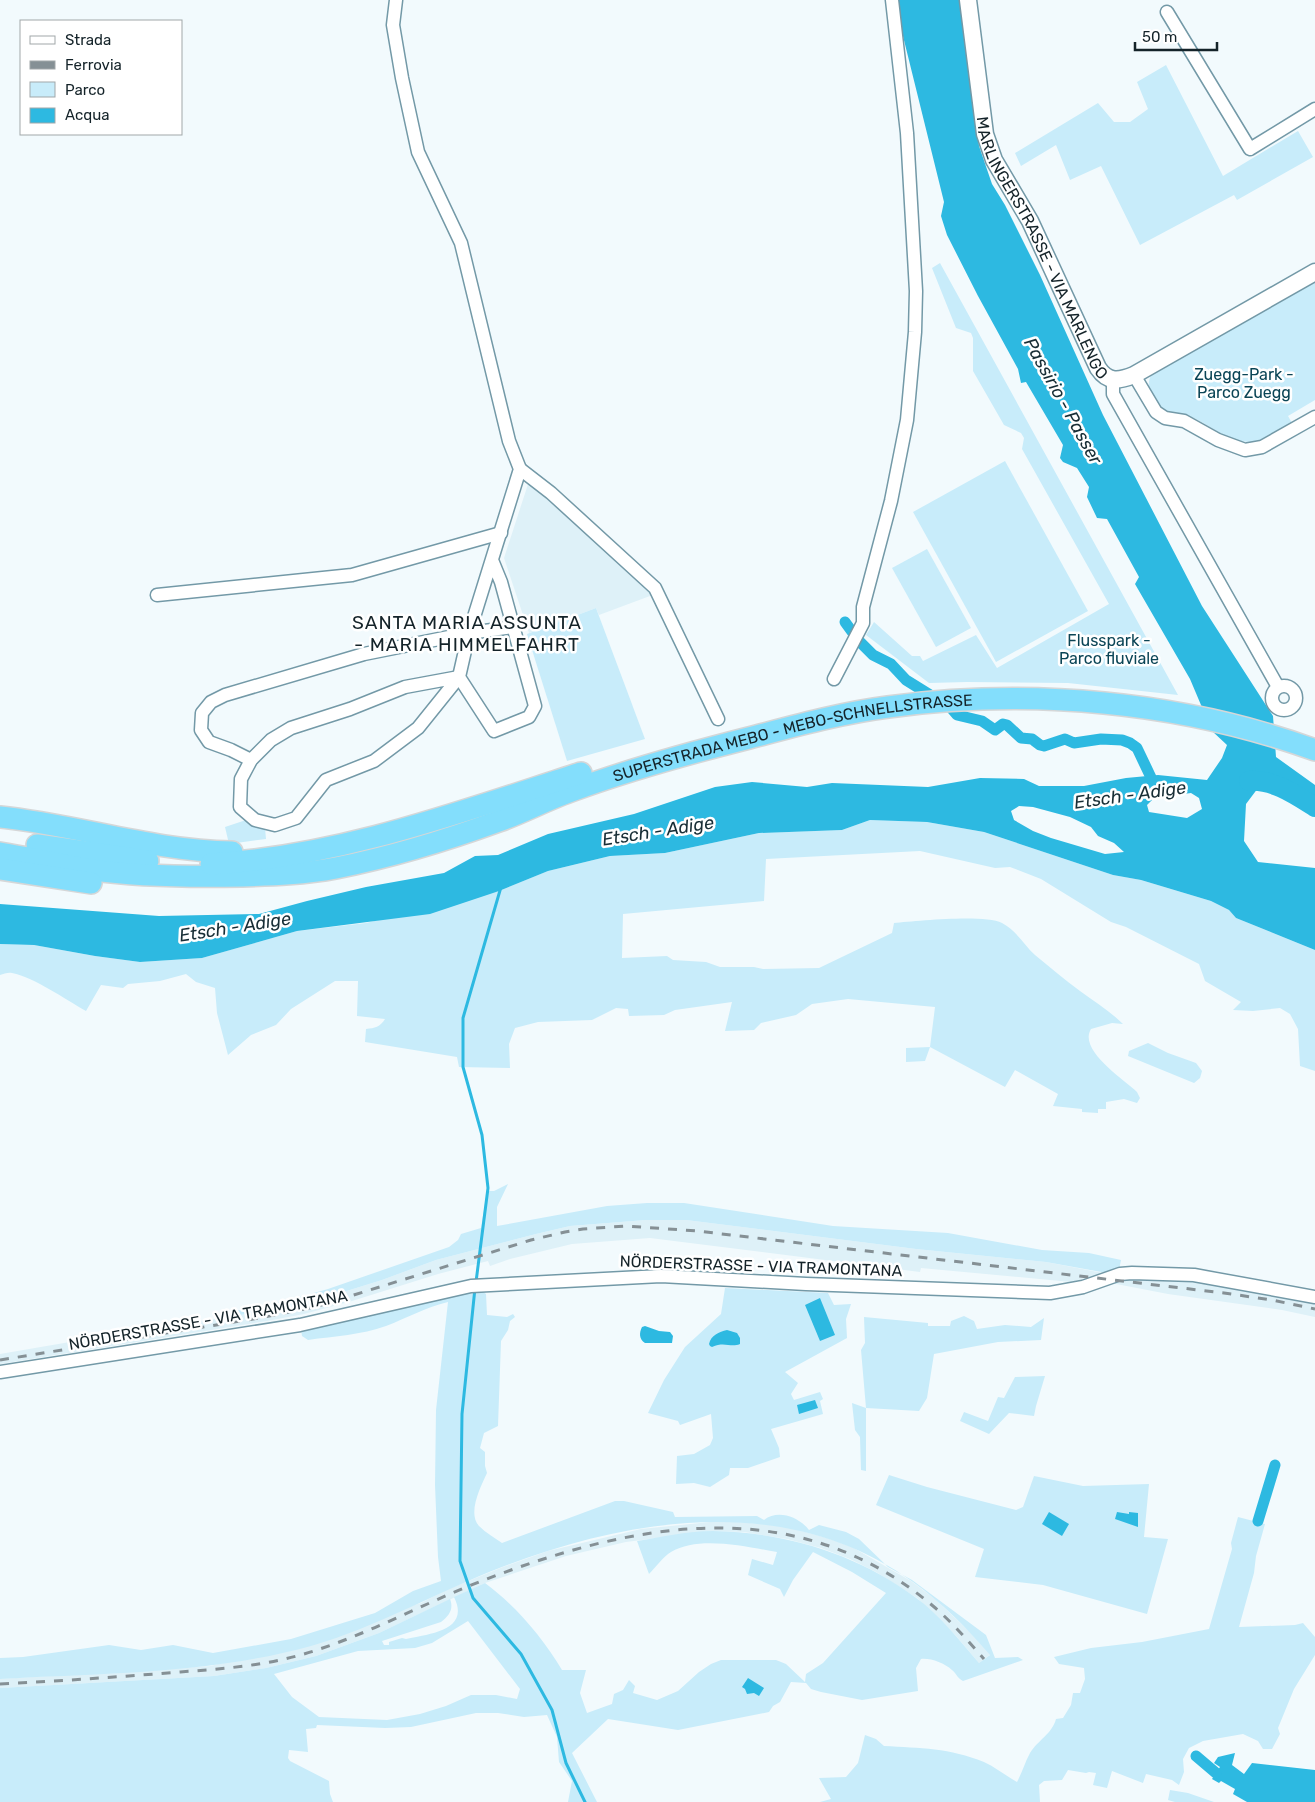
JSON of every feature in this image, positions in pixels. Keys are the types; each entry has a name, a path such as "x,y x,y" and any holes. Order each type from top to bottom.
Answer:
{"highway":[{"name":"SUPERSTRADA MEBO - MEBO-SCHNELLSTRASSE","path":"279,874 334,868 399,853 498,821 573,790 886,695 959,688 1020,687 1136,696 1232,712 1288,734 1315,750"},
{"name":"SUPERSTRADA MEBO - MEBO-SCHNELLSTRASSE","path":"91,862 212,864 320,849 388,833 469,810 674,743 847,707 1018,699 1068,700 1183,714 1231,725 1315,737"},
{"path":"0,817 64,826 171,848 242,853 264,858"},
{"path":"0,839 152,875 200,877 279,874"},
{"path":"0,853 91,862"},
{"path":"0,869 135,889 208,888 254,884 279,874"}],"street":[{"path":"396,0 393,25 418,152 461,243 508,441 520,469 551,493 655,588 718,719"},
{"path":"834,679 863,623 863,607 891,501 907,420 915,332 916,291 907,133 892,0"},
{"name":"MARLINGERSTRASSE - VIA MARLENGO","path":"968,0 985,134 994,160 1030,221 1098,368 1113,380 1113,394 1278,687"},
{"path":"1166,12 1250,149 1315,109"},
{"path":"1113,380 1134,375 1315,272"},
{"name":"MARLINGERSTRASSE - VIA MARLENGO","path":"1134,375 1156,412 1165,418 1184,421 1218,440 1245,450 1262,446 1315,417"},
{"path":"459,677 405,687 350,709 291,728 271,740 251,760 241,780 240,807 255,820 275,825 296,818 326,780 374,760 418,728 459,677 470,633 520,469"},
{"path":"157,596 352,575 501,533"},
{"path":"459,677 494,731 529,717 534,706 514,627 501,582 492,560"},
{"path":"251,760 209,742 201,730 202,713 211,702 225,695 364,654 470,633 514,627"},
{"name":"NÖRDERSTRASSE - VIA TRAMONTANA","path":"0,1372 300,1324 477,1286 661,1276 806,1284 1050,1293 1084,1287 1120,1274 1132,1273 1194,1275 1315,1297"}],"shaded area":[{"path":"530,478 658,593 599,615 596,608 529,633 504,558"},
{"path":"646,1220 686,1220 916,1249 1046,1262 1148,1279 1181,1280 1239,1288 1315,1303 1315,1317 1282,1310 1168,1294 1085,1278 1071,1282 921,1268 920,1272 650,1238 572,1244 510,1259 490,1266 488,1261 438,1274 304,1314 0,1364 0,1354 272,1310 321,1299 382,1280 436,1260 570,1226"},
{"path":"720,1521 791,1528 852,1547 911,1581 935,1599 991,1654 979,1663 956,1636 917,1598 876,1572 850,1559 821,1548 787,1539 744,1532 711,1531 626,1542 566,1556 485,1583 379,1633 316,1656 266,1668 214,1676 0,1688 0,1679 211,1666 421,1603 446,1590 548,1551 641,1529"}],"green space":[{"path":"1166,65 1223,176 1298,131 1313,157 1237,200 1234,195 1140,245 1101,166 1070,180 1056,145 1021,166 1015,153 1098,103 1114,122 1130,122 1148,109 1137,82"},
{"name":"Flusspark - Parco fluviale","path":"940,263 1178,695 1068,683 929,683 866,635 874,622 912,656 920,656 923,661 976,635 997,668 1109,604 1022,449 1024,438 1021,433 1004,425 973,371 973,338 971,333 956,328 932,268"},
{"name":"Zuegg-Park - Parco Zuegg","path":"1315,279 1315,400 1288,416 1292,423 1262,440 1242,441 1233,439 1184,414 1165,411 1159,407 1151,395 1149,387 1152,373"},
{"path":"1005,461 1088,611 996,662 913,512"},
{"path":"927,549 971,628 936,647 892,568"},
{"path":"596,608 645,739 567,761 527,634"},
{"path":"246,820 265,828 266,839 229,844 225,827"},
{"path":"870,820 927,822 984,832 1113,875 1141,880 1211,901 1229,910 1236,918 1315,950 1315,1071 1300,1066 1298,1029 1290,1014 1280,1008 1253,1011 1233,1010 1241,1002 1205,981 1199,964 1126,927 1111,922 1041,879 1010,867 995,868 920,851 766,859 764,901 623,914 622,958 667,956 673,960 706,962 720,967 754,967 763,969 819,968 892,933 894,923 950,919 993,920 1002,923 1012,930 1035,955 1123,1024 1112,1023 1091,1029 1089,1037 1096,1055 1137,1092 1140,1098 1137,1103 1124,1099 1106,1102 1106,1109 1098,1109 1098,1113 1053,1106 1058,1094 1015,1070 1005,1087 930,1047 935,1007 848,999 812,1004 796,1015 761,1023 754,1030 725,1031 732,1002 675,1010 664,1015 629,1016 628,1009 616,1008 592,1020 538,1022 515,1028 509,1044 510,1068 459,1067 457,1057 365,1042 366,1029 377,1027 385,1019 357,1016 358,981 335,981 291,1009 276,1025 251,1035 228,1055 217,1013 215,988 196,982 186,974 160,981 128,984 123,988 101,985 86,1011 30,979 10,973 0,975 0,944 34,945 140,962 202,958 297,931 366,923 499,891 548,871 610,856 665,853 759,833 842,830"},
{"path":"1148,1043 1168,1053 1196,1063 1202,1071 1200,1078 1194,1083 1128,1056 1129,1051"},
{"path":"930,1047 925,1061 906,1062 906,1048"},
{"path":"508,1184 497,1207 497,1226 607,1206 684,1203 833,1226 948,1233 1042,1250 1089,1253 1121,1260 1118,1275 1046,1262 916,1249 686,1220 646,1220 570,1226 436,1260 382,1280 321,1299 271,1310 215,1319 219,1314 225,1312 289,1300 328,1289 449,1247 458,1240 461,1234 481,1228 487,1191 494,1191"},
{"path":"725,1288 828,1293 834,1305 851,1304 846,1319 847,1338 785,1372 798,1383 791,1394 794,1400 820,1392 823,1399 820,1401 823,1414 771,1429 779,1448 780,1457 748,1468 730,1468 729,1475 710,1487 694,1483 676,1484 677,1456 694,1454 710,1445 713,1438 711,1414 680,1425 678,1421 648,1413 664,1380 685,1347 721,1314"},
{"path":"468,1291 486,1294 487,1315 507,1317 513,1314 515,1317 510,1321 508,1330 501,1341 498,1426 484,1433 480,1448 485,1452 487,1473 476,1500 474,1514 479,1526 502,1543 615,1501 624,1501 673,1512 675,1517 757,1516 764,1520 776,1515 788,1516 800,1521 809,1530 819,1525 846,1532 859,1539 888,1567 912,1580 986,1635 995,1658 1018,1657 1023,1660 963,1681 945,1665 933,1660 921,1659 916,1668 918,1691 862,1700 811,1689 806,1683 791,1682 780,1702 773,1706 769,1712 678,1730 608,1719 572,1753 597,1802 568,1802 572,1781 559,1762 557,1737 547,1715 524,1717 498,1713 476,1713 411,1727 385,1728 317,1725 316,1728 306,1729 308,1752 289,1750 288,1758 290,1761 329,1781 333,1802 0,1802 0,1688 214,1676 266,1668 316,1656 379,1633 450,1599 450,1612 441,1622 382,1641 384,1645 389,1645 389,1642 402,1638 406,1639 445,1629 457,1617 458,1608 454,1597 485,1583 528,1623 562,1670 586,1670 580,1693 587,1713 612,1704 614,1694 623,1690 629,1680 635,1686 633,1693 657,1700 678,1691 699,1672 721,1660 776,1660 786,1664 805,1682 806,1674 823,1663 886,1593 852,1572 813,1552 793,1580 784,1597 780,1589 748,1575 752,1559 773,1565 777,1552 738,1545 709,1543 682,1547 668,1554 649,1574 637,1541 675,1534 713,1531 740,1532 794,1541 845,1557 893,1582 924,1604 949,1628 979,1663 990,1655 934,1598 913,1582 865,1554 816,1535 764,1525 711,1522 658,1526 605,1535 553,1549 502,1567 360,1629 311,1646 273,1655 234,1662 156,1671 0,1679 0,1658 23,1657 109,1645 141,1650 173,1645 213,1653 291,1639 375,1613 413,1591 441,1581 435,1485 436,1410 448,1302 386,1326 357,1333 308,1340 302,1336 301,1329","holes":["468,1621 520,1689 517,1699 496,1695 471,1695 446,1706 420,1714 387,1720 319,1717 292,1697 274,1674 358,1651 415,1648 432,1643"]},
{"path":"964,1316 974,1321 977,1329 1005,1325 1031,1327 1044,1318 1041,1340 998,1342 934,1354 927,1398 919,1411 866,1408 861,1350 865,1343 864,1317 928,1323 928,1326 950,1326 951,1321"},
{"path":"1045,1376 1034,1416 1009,1413 989,1434 960,1421 964,1412 988,1421 998,1397 1004,1398 1015,1377"},
{"path":"852,1403 866,1408 866,1471 861,1470 860,1437 855,1430"},
{"path":"889,1475 1016,1510 1023,1507 1034,1476 1083,1486 1149,1484 1144,1537 1168,1539 1147,1614 1043,1585 975,1577 984,1549 876,1505"},
{"path":"1238,1517 1265,1524 1239,1627 1303,1623 1315,1637 1315,1655 1294,1689 1278,1728 1280,1734 1272,1749 1263,1749 1258,1741 1243,1734 1203,1741 1189,1748 1183,1759 1184,1772 1179,1785 1172,1780 1146,1774 1143,1783 1112,1771 1107,1788 1093,1785 1096,1773 1068,1770 1062,1780 1044,1781 1039,1785 1040,1802 820,1802 831,1799 819,1778 846,1777 858,1763 865,1735 876,1739 884,1746 935,1750 971,1757 988,1764 1017,1782 1030,1753 1048,1733 1056,1719 1063,1718 1071,1705 1073,1693 1080,1693 1085,1679 1084,1668 1059,1664 1054,1657 1091,1648 1142,1642 1209,1629 1232,1549 1231,1543"},
{"path":"1170,1790 1188,1793 1214,1802 1175,1802 1168,1800"}],"water":[{"name":"Passirio - Passer","path":"898,0 963,0 979,146 992,184 1005,205 1040,275 1103,415 1202,606 1273,716 1276,757 1315,785 1315,807 1281,785 1258,788 1246,804 1244,841 1258,862 1315,868 1315,950 1236,918 1229,910 1211,901 1141,880 1113,875 984,832 927,822 870,820 842,830 759,833 665,853 610,856 548,871 499,891 430,914 297,931 202,958 140,962 34,945 0,944 0,904 159,916 259,914 366,887 444,873 475,856 498,855 548,834 634,814 715,787 752,782 807,787 832,783 928,787 980,778 1024,779 1039,786 1084,786 1126,778 1158,775 1207,780 1222,758 1227,745 1212,731 1190,679 1135,584 1139,577 1107,519 1097,518 1087,497 1089,487 1077,468 1063,462 1060,458 1063,445 1026,382 1021,383 1018,369 947,235 941,216 944,202 900,24","holes":["1191,793 1199,798 1202,809 1187,818 1149,812 1147,805 1154,798","1019,806 1033,807 1070,817 1091,827 1098,836 1114,843 1124,852 1105,854 1033,831 1014,820 1011,811"]},
{"path":"820,1298 835,1335 820,1341 805,1305"},
{"path":"645,1326 659,1331 670,1332 673,1336 672,1343 645,1343 640,1334 642,1327"},
{"path":"727,1330 737,1333 740,1338 740,1344 710,1346 709,1344 713,1336"},
{"path":"815,1400 818,1408 799,1414 797,1405"},
{"path":"1049,1512 1069,1524 1062,1536 1042,1524"},
{"path":"1117,1512 1138,1513 1138,1527 1115,1519"},
{"path":"748,1678 764,1688 759,1696 754,1693 747,1694 742,1687"},
{"path":"1235,1753 1232,1765 1244,1774 1252,1763 1315,1770 1315,1802 1247,1802 1233,1794 1235,1789 1221,1781 1219,1783 1212,1779 1220,1767 1214,1763 1218,1757"}],"waterway":[{"path":"845,622 853,633"},
{"path":"860,642 873,655 891,664 906,680 951,708 957,715 982,721 995,730 1003,724 1007,725 1021,738 1032,739 1044,746 1065,739 1074,743 1101,739 1122,740 1130,743 1137,748 1156,788"},
{"name":"Etsch - Adige","path":"1249,781 1275,785 1315,807"},
{"path":"476,1282 488,1188 482,1135 463,1067 463,1018 501,887"},
{"path":"475,1288 462,1414 460,1561 473,1598 521,1654 552,1710 566,1763 585,1802"},
{"path":"1258,1521 1275,1465"},
{"path":"1196,1756 1216,1773"}],"railway":[{"path":"0,1360 259,1318 315,1307 531,1240 583,1229 625,1226 697,1231 1224,1293 1315,1309"},
{"path":"0,1684 210,1670 289,1658 327,1647 457,1591 537,1561 596,1544 654,1533 712,1528 770,1532 826,1545 880,1569 933,1606 984,1659"}],"district":[{"name":"SANTA MARIA ASSUNTA - MARIA HIMMELFAHRT","path":"467,633"}]}
